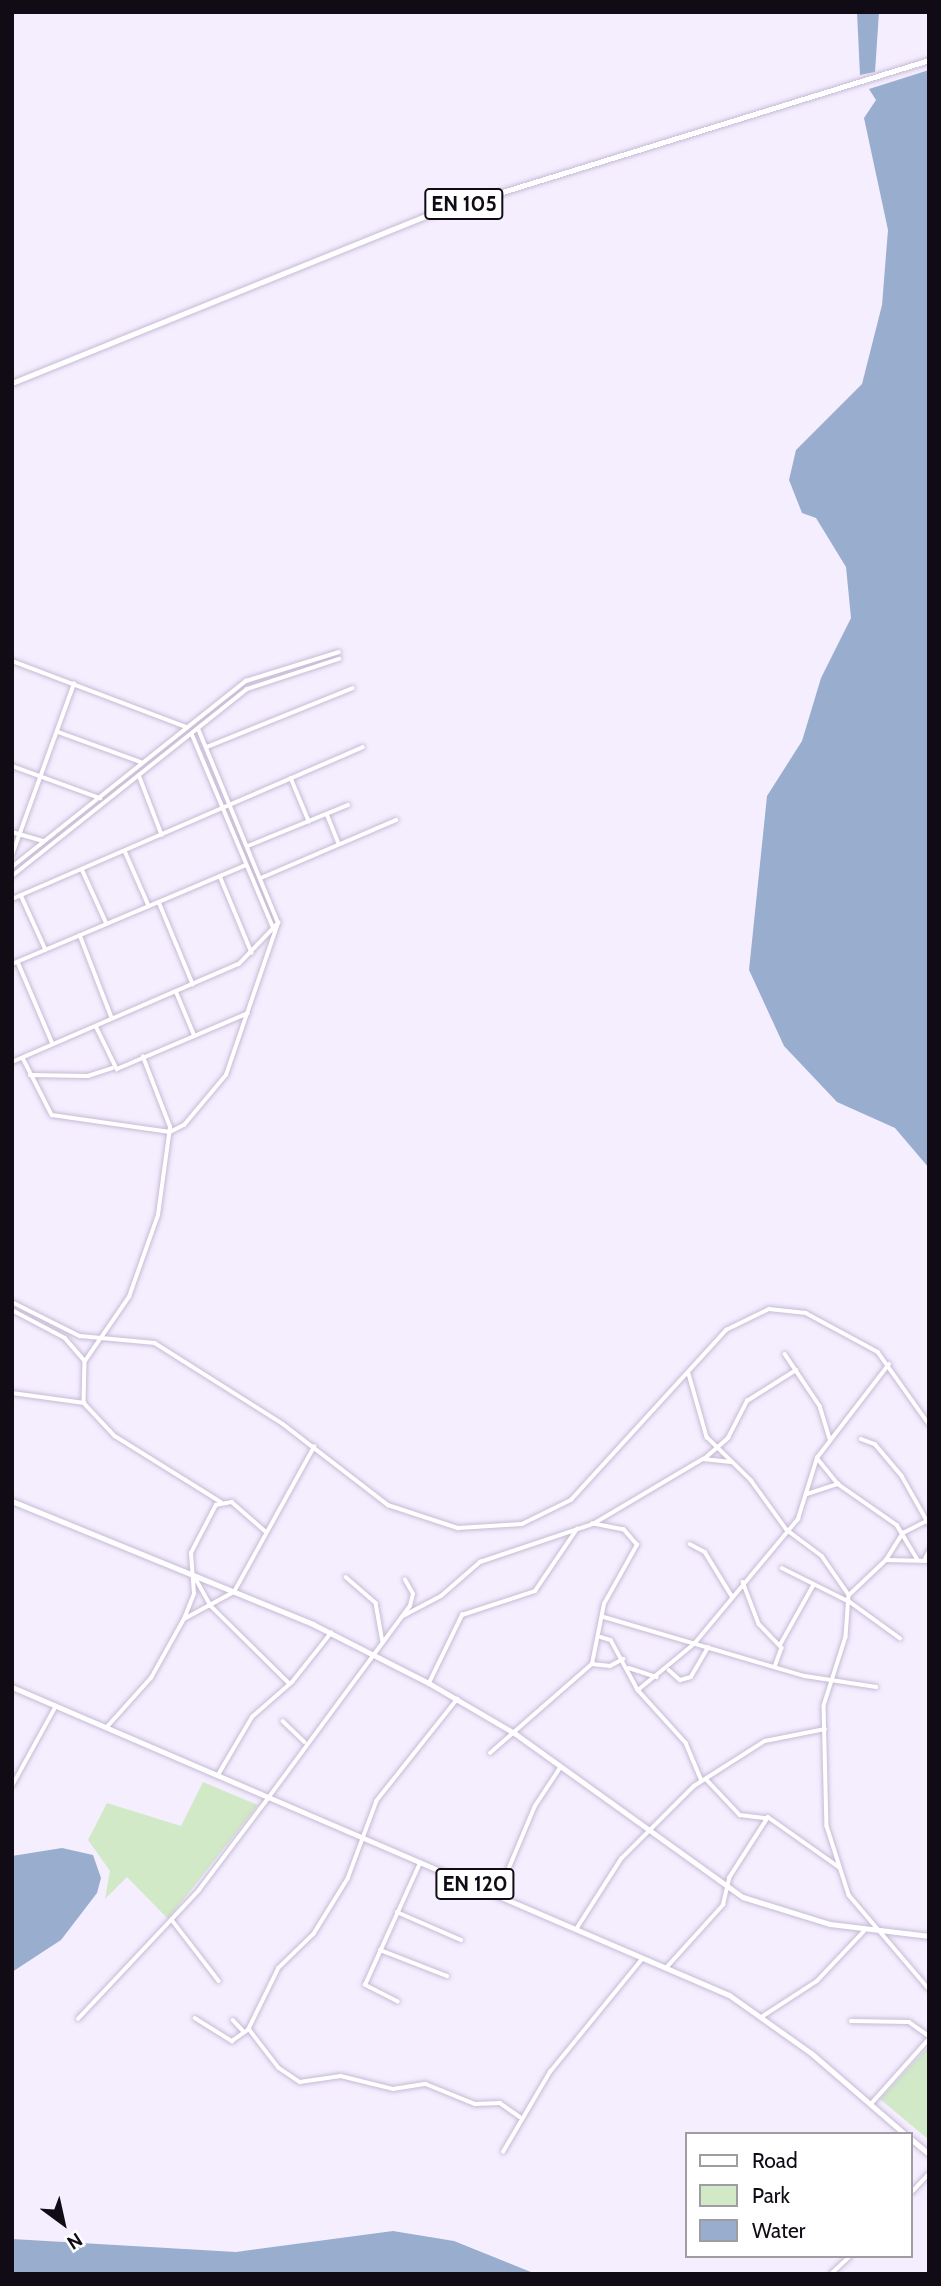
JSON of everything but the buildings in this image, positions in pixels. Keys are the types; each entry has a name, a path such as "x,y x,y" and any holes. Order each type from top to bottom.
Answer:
{"main road":[{"name":"EN 105","path":"12,383 428,215 929,60"},
{"name":"EN 120","path":"12,1687 667,1967 763,2016 903,2132"},
{"path":"913,2141 929,2154"}],"street":[{"path":"12,867 254,677 339,652"},
{"path":"12,876 258,682 339,659"},
{"path":"12,661 188,727"},
{"path":"12,855 74,684"},
{"path":"206,747 353,688"},
{"path":"23,1058 52,1115 170,1132 184,1125 226,1075 278,923 198,729"},
{"path":"58,732 143,763"},
{"path":"192,734 275,931"},
{"path":"12,899 363,747"},
{"path":"12,766 100,798"},
{"path":"139,775 162,835"},
{"path":"291,778 309,821"},
{"path":"248,846 348,805"},
{"path":"327,814 339,844"},
{"path":"261,878 396,820"},
{"path":"12,832 44,841"},
{"path":"125,851 149,906"},
{"path":"12,964 246,864"},
{"path":"82,869 107,924"},
{"path":"220,876 252,953"},
{"path":"21,895 46,950"},
{"path":"159,902 193,984"},
{"path":"12,1062 193,984 252,953 272,925 278,923"},
{"path":"80,935 113,1018"},
{"path":"18,962 53,1044"},
{"path":"176,991 194,1035"},
{"path":"30,1075 88,1076 143,1057 248,1013"},
{"path":"96,1026 112,1068"},
{"path":"84,1403 85,1361 102,1340 129,1297 158,1215 170,1132 143,1057"},
{"path":"12,1303 102,1340 155,1343 314,1447 402,1513 458,1528 502,1528 572,1500 726,1330 779,1308 824,1321 889,1364 929,1424"},
{"path":"12,1310 65,1338 85,1361"},
{"path":"785,1354 820,1406 830,1437"},
{"path":"638,1690 669,1670 694,1644 787,1530 807,1494 817,1458 830,1437 881,1382 889,1364"},
{"path":"402,1617 441,1596 480,1562 593,1524 703,1460 718,1448 747,1401 796,1370"},
{"path":"689,1373 700,1422 718,1448 787,1530 822,1556 849,1595 850,1602 825,1729 827,1819 845,1889 876,1930 929,1989"},
{"path":"12,1393 84,1403 115,1436 221,1502 232,1502 265,1531"},
{"path":"849,1595 886,1560 903,1533 928,1522 902,1475 875,1444 861,1439"},
{"path":"184,1619 234,1592 255,1564 265,1531 314,1447"},
{"path":"817,1458 838,1484 903,1533 917,1558"},
{"path":"703,1460 733,1463"},
{"path":"807,1494 838,1484"},
{"path":"12,1501 332,1632 429,1683 516,1734 728,1889 800,1916 865,1930 929,1936"},
{"path":"107,1727 151,1678 184,1619 194,1594 191,1553 221,1502"},
{"path":"490,1753 516,1734 592,1664 601,1637 604,1604 637,1545 624,1530 593,1524"},
{"path":"429,1683 466,1611 535,1591 578,1529"},
{"path":"690,1544 705,1552 732,1596"},
{"path":"886,1560 927,1560 929,1551"},
{"path":"782,1568 813,1586 850,1602 900,1638"},
{"path":"194,1576 211,1606 290,1684"},
{"path":"346,1577 376,1603 383,1642"},
{"path":"78,2019 172,1920 270,1797 305,1742 413,1601 405,1580"},
{"path":"743,1582 759,1624 780,1645"},
{"path":"775,1667 780,1645 813,1586"},
{"path":"603,1617 775,1667 876,1687"},
{"path":"218,1775 252,1717 290,1684 332,1632"},
{"path":"601,1637 623,1659 638,1690 686,1744 705,1781 740,1815 766,1818 839,1867"},
{"path":"669,1670 680,1680 691,1677 708,1648"},
{"path":"592,1664 610,1666 623,1659"},
{"path":"629,1668 657,1677"},
{"path":"195,2018 232,2041 247,2031 279,1968 323,1921 365,1837 386,1785 458,1699"},
{"path":"12,1786 56,1706"},
{"path":"283,1721 305,1742"},
{"path":"577,1928 621,1859 705,1781 765,1741 825,1729"},
{"path":"498,1894 536,1806 560,1768"},
{"path":"667,1967 723,1905 729,1878 766,1818"},
{"path":"398,2002 365,1985 421,1860"},
{"path":"397,1912 461,1940"},
{"path":"172,1920 219,1981"},
{"path":"763,2016 817,1981 865,1930"},
{"path":"380,1950 447,1976"},
{"path":"503,2152 520,2117 644,1957"},
{"path":"233,2020 247,2031 279,2068 299,2082 341,2076 393,2089 426,2084 475,2104 500,2103 520,2117"},
{"path":"851,2021 909,2022 929,2037 871,2104"},
{"path":"913,2191 929,2174"},
{"path":"831,2274 848,2258"}],"green space":[{"path":"203,1782 258,1805 168,1919 127,1877 105,1899 110,1871 88,1840 107,1803 181,1826"},
{"path":"929,2048 929,2140 880,2099"}],"water":[{"path":"857,12 879,12 875,72 860,75"},
{"path":"929,70 929,1168 895,1128 837,1102 784,1046 749,970 767,796 802,741 821,678 851,618 846,567 816,518 802,513 789,480 796,450 862,384 882,305 888,230 864,118 876,100 869,89"},
{"path":"62,1848 93,1855 101,1878 97,1893 61,1940 12,1972 12,1856"},
{"path":"393,2231 454,2241 536,2274 12,2274 12,2239 236,2252"}]}
